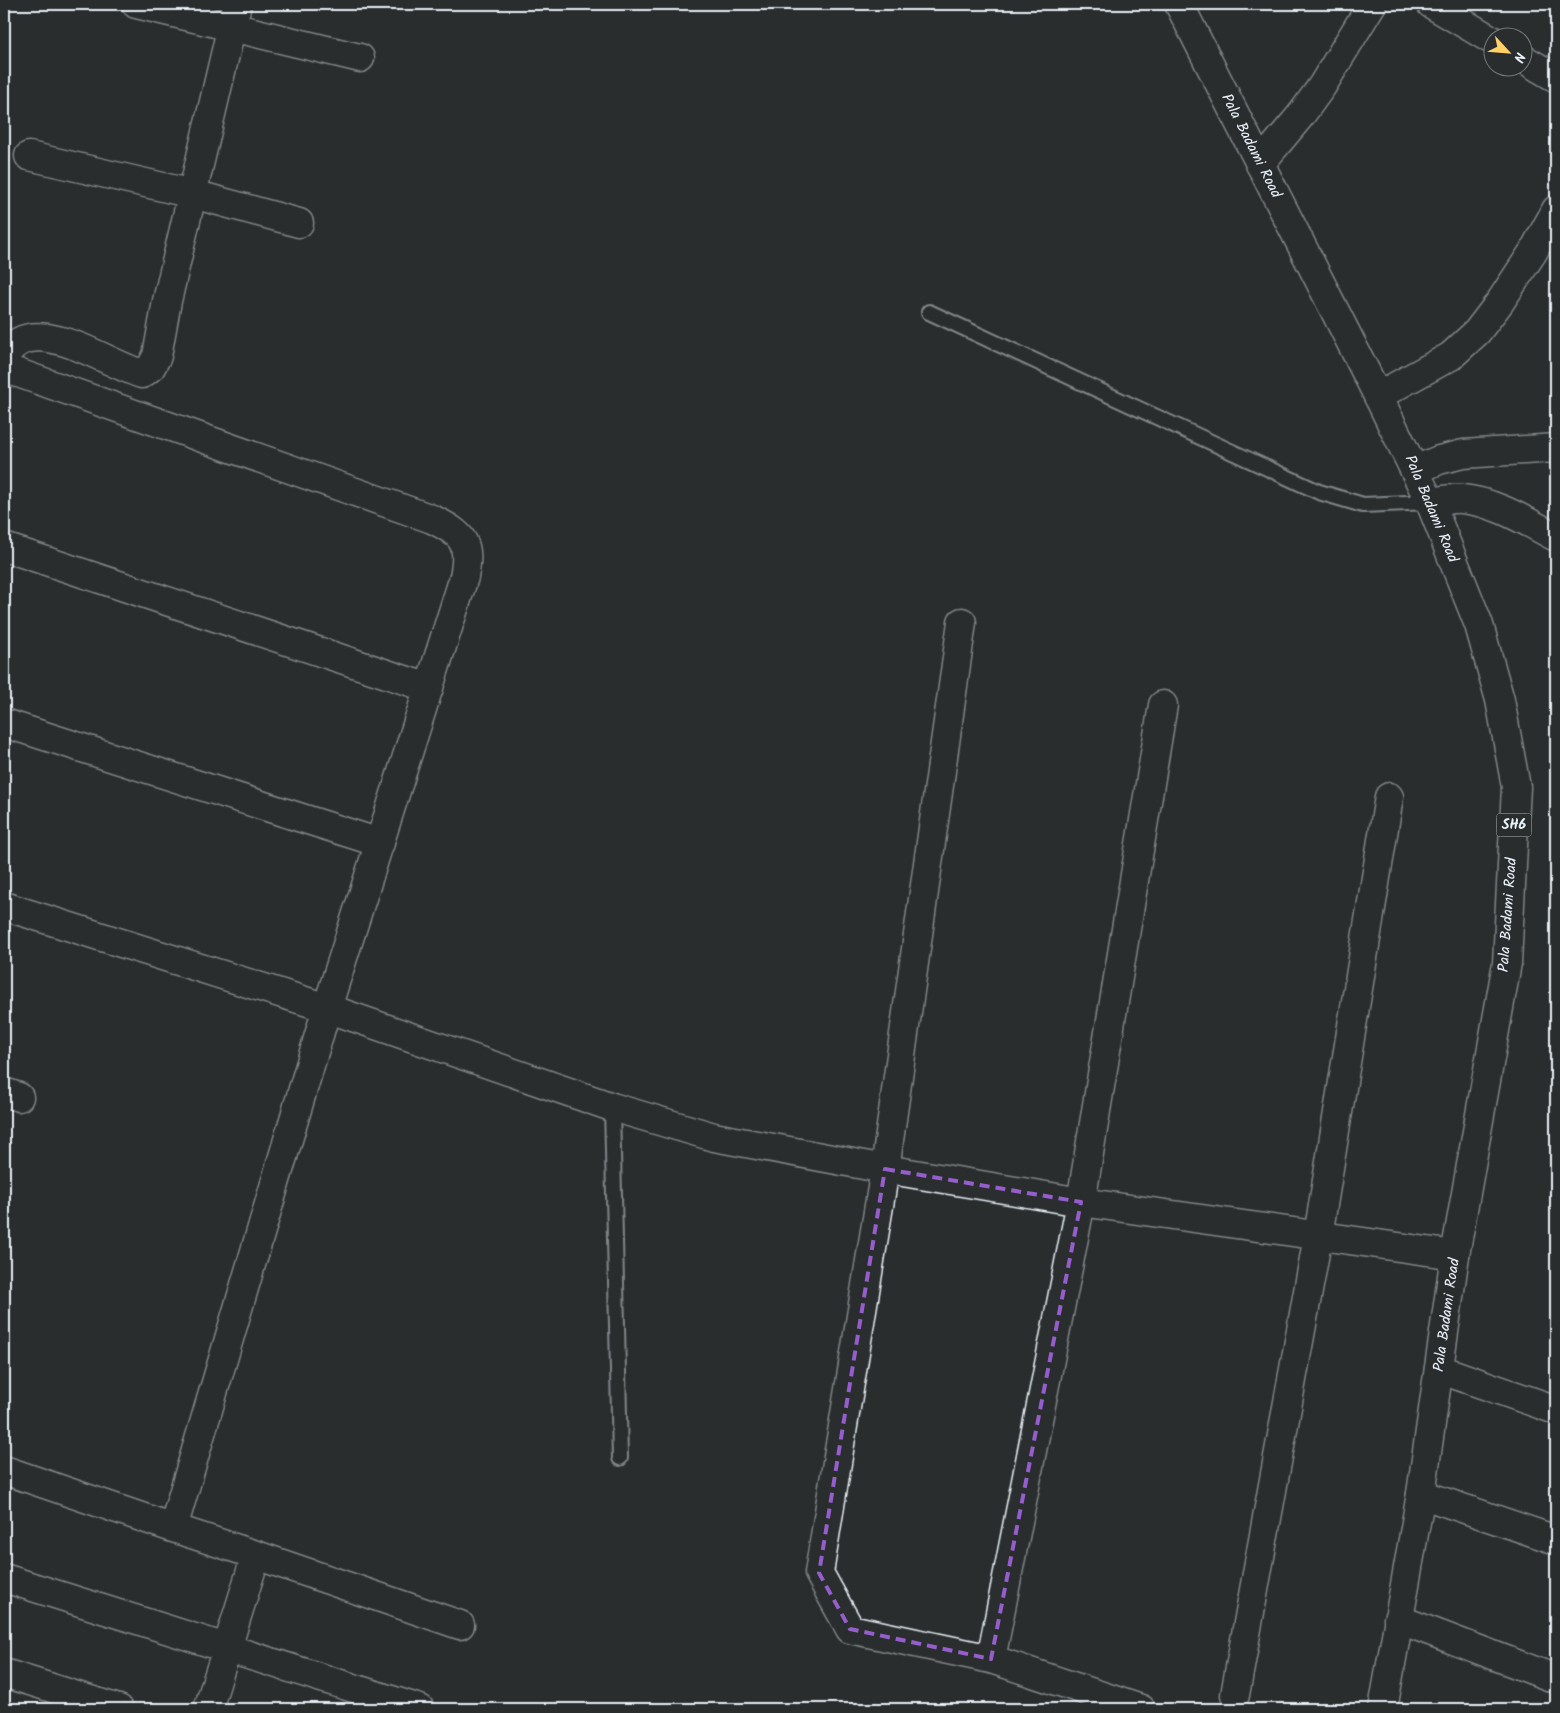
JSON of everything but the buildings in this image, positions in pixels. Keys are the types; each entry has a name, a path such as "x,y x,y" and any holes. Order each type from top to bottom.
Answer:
{"street":[{"path":"136,4 234,15 360,58"},
{"name":"Pala Badami Road","path":"1179,4 1416,470 1430,502 1479,625 1500,700 1516,787 1507,963 1455,1255 1421,1494 1382,1709"},
{"path":"1260,164 1301,115 1322,86 1372,4"},
{"path":"1431,4 1482,34"},
{"path":"4,358 15,343 31,337 48,337 64,341 142,374 151,367 157,356 167,302 234,15"},
{"path":"1532,64 1556,78"},
{"path":"29,156 193,194 299,222"},
{"path":"1378,396 1451,356 1477,332 1509,288 1556,210"},
{"path":"4,368 423,516 452,529 465,544 468,559 464,577 327,1008 173,1528"},
{"path":"1416,470 1439,460 1463,454 1556,448"},
{"path":"1430,502 1460,499 1479,502 1502,510 1556,537"},
{"path":"4,547 429,688"},
{"path":"962,622 884,1169 819,1573 850,1629 991,1659 1141,1709"},
{"path":"991,1659 1081,1202 1163,705"},
{"path":"4,724 380,844"},
{"path":"1235,1695 1318,1236 1389,797"},
{"path":"4,906 327,1008 612,1107 714,1137 884,1169 1081,1202 1455,1255"},
{"path":"1439,1369 1556,1410"},
{"path":"4,1470 460,1625"},
{"path":"1421,1494 1556,1540"},
{"path":"208,1709 256,1555"},
{"path":"4,1578 420,1709"},
{"path":"1398,1619 1556,1679"},
{"path":"4,1673 119,1709"}],"lane":[{"path":"929,312 1319,492 1362,505 1430,502"},
{"path":"612,1107 620,1458"}],"highlighted area":[{"path":"885,1169 1081,1202 991,1659 850,1629 819,1573"}]}
